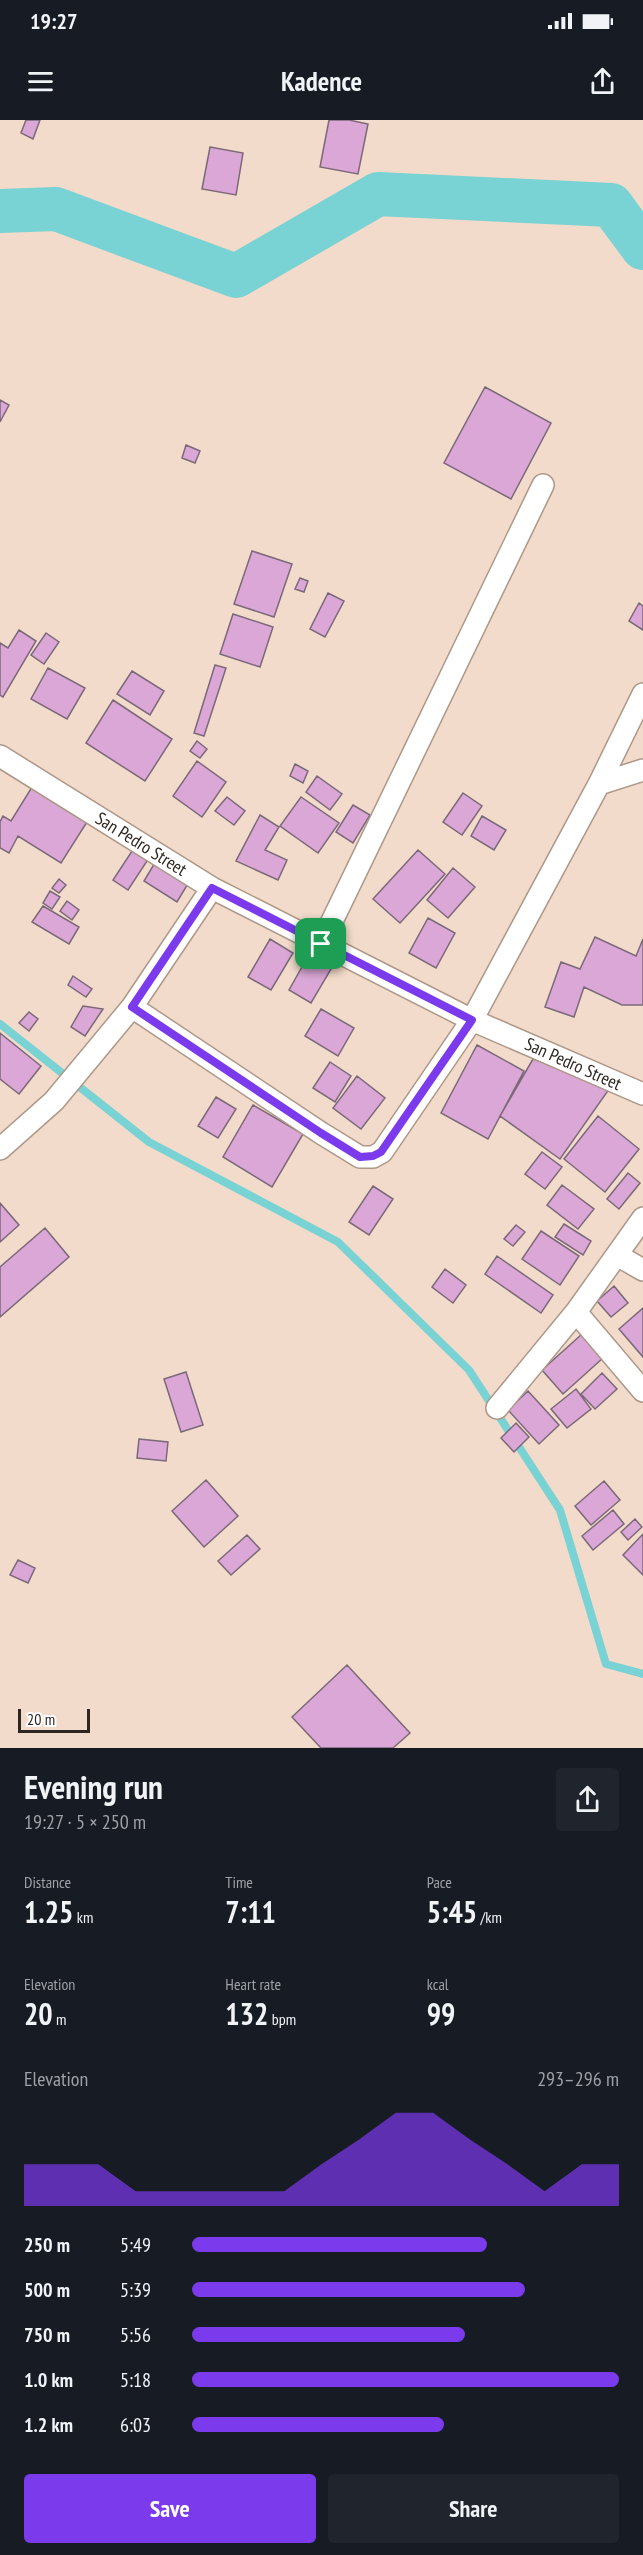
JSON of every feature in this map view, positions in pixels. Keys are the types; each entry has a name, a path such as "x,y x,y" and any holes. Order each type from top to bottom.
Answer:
{"street":[{"path":"321,944 543,485"},
{"path":"132,1007 360,1157 373,1156 381,1152 472,1020 599,784 643,694"},
{"name":"San Pedro Street","path":"0,756 212,888 472,1020 643,1094"},
{"path":"599,784 643,770"},
{"path":"2,1142 54,1101 132,1007 212,888"},
{"path":"498,1408 576,1312 643,1218"},
{"path":"617,1255 643,1270"},
{"path":"576,1312 643,1391"}],"building":[{"path":"26,120 40,120 33,139 21,133"},
{"path":"329,120 349,120 368,124 358,174 320,167"},
{"path":"210,147 243,153 236,195 202,189"},
{"path":"485,387 551,423 511,499 444,463"},
{"path":"0,400 9,405 0,422"},
{"path":"186,445 200,451 195,463 182,458"},
{"path":"252,551 292,564 274,617 234,604"},
{"path":"300,578 308,581 304,592 295,589"},
{"path":"328,593 344,601 325,637 310,629"},
{"path":"639,603 643,606 643,630 629,621"},
{"path":"233,614 273,627 260,667 220,654"},
{"path":"19,630 36,641 3,697 0,695 0,643 8,648"},
{"path":"46,633 59,642 44,664 31,655"},
{"path":"215,665 226,668 204,736 194,733"},
{"path":"48,668 85,688 67,719 31,699"},
{"path":"132,671 164,691 150,715 117,694"},
{"path":"113,700 172,739 145,781 86,743"},
{"path":"197,741 207,749 200,758 190,751"},
{"path":"197,761 226,782 202,817 173,796"},
{"path":"295,764 308,771 303,783 290,776"},
{"path":"317,776 342,794 330,810 306,792"},
{"path":"32,787 87,822 61,863 18,836 9,853 0,848 0,822 3,816 11,821"},
{"path":"463,793 482,806 462,835 443,822"},
{"path":"227,797 245,811 234,825 215,811"},
{"path":"301,797 339,823 318,853 280,826"},
{"path":"353,805 370,815 353,843 336,832"},
{"path":"260,815 279,827 265,850 287,860 278,880 236,861"},
{"path":"482,816 506,830 494,850 471,836"},
{"path":"134,848 149,858 128,890 113,880"},
{"path":"418,850 445,874 400,923 373,899"},
{"path":"159,856 192,877 177,902 144,881"},
{"path":"453,868 475,887 448,918 427,900"},
{"path":"59,879 66,885 59,893 52,888"},
{"path":"50,891 60,897 52,909 43,903"},
{"path":"67,901 79,910 72,920 60,911"},
{"path":"43,906 79,927 69,944 32,922"},
{"path":"428,918 455,933 436,968 409,953"},
{"path":"595,937 636,956 643,939 643,1005 622,1005 584,987 574,1017 545,1007 561,962 580,969"},
{"path":"270,939 293,953 271,990 248,977"},
{"path":"311,951 334,964 311,1003 289,990"},
{"path":"73,976 92,989 86,997 68,985"},
{"path":"83,1006 103,1009 85,1036 71,1027"},
{"path":"321,1009 354,1028 338,1056 305,1036"},
{"path":"29,1012 38,1019 29,1031 19,1023"},
{"path":"0,1033 41,1066 19,1094 0,1079"},
{"path":"477,1045 524,1071 488,1139 441,1113"},
{"path":"533,1059 612,1085 560,1159 500,1116"},
{"path":"330,1062 351,1076 335,1102 313,1088"},
{"path":"357,1076 385,1098 361,1129 333,1108"},
{"path":"216,1097 236,1109 218,1138 198,1126"},
{"path":"253,1105 303,1134 272,1187 223,1157"},
{"path":"598,1116 639,1149 605,1192 564,1159"},
{"path":"542,1152 562,1167 545,1189 525,1174"},
{"path":"628,1173 640,1183 619,1209 607,1199"},
{"path":"562,1185 594,1209 578,1229 547,1205"},
{"path":"373,1186 393,1199 369,1235 349,1222"},
{"path":"0,1203 19,1225 0,1242"},
{"path":"564,1224 591,1241 583,1255 555,1237"},
{"path":"516,1225 525,1232 513,1246 504,1239"},
{"path":"45,1228 69,1257 0,1317 0,1267"},
{"path":"541,1231 579,1256 560,1285 522,1259"},
{"path":"497,1256 553,1295 541,1313 485,1274"},
{"path":"445,1269 466,1285 453,1303 432,1287"},
{"path":"614,1286 628,1303 611,1317 597,1301"},
{"path":"643,1308 643,1357 619,1329"},
{"path":"582,1334 603,1358 563,1394 542,1370"},
{"path":"186,1372 203,1425 181,1432 164,1379"},
{"path":"602,1373 617,1389 595,1409 581,1394"},
{"path":"576,1389 591,1409 567,1428 551,1409"},
{"path":"528,1391 559,1425 539,1444 508,1410"},
{"path":"516,1423 529,1437 514,1452 501,1438"},
{"path":"139,1439 168,1442 166,1461 137,1458"},
{"path":"206,1480 238,1516 204,1547 172,1511"},
{"path":"604,1481 620,1500 591,1525 575,1506"},
{"path":"613,1510 624,1524 593,1550 582,1536"},
{"path":"635,1519 642,1527 628,1540 621,1532"},
{"path":"643,1534 643,1575 623,1555"},
{"path":"247,1535 260,1549 231,1575 218,1561"},
{"path":"18,1560 35,1568 28,1583 10,1575"},
{"path":"347,1665 410,1733 393,1748 321,1748 292,1717"}],"waterway":[{"path":"0,211 56,209 236,276 378,194 611,205 643,248"},
{"path":"0,1024 149,1142 338,1242 469,1370 560,1510 606,1664 643,1674"}],"route":[{"path":"212,888 321,944 472,1020 381,1152 373,1156 360,1157 321,1133 132,1007 212,888"}]}
